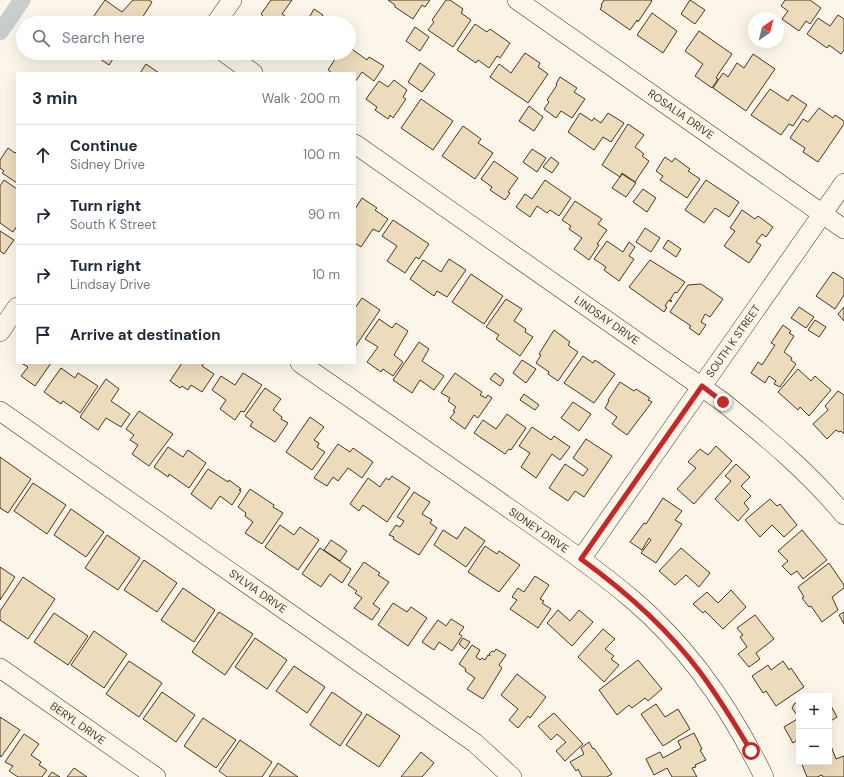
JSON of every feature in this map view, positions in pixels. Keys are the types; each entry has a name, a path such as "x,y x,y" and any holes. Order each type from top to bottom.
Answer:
{"street":[{"path":"221,16 232,0"},
{"name":"ROSALIA DRIVE","path":"517,0 844,229"},
{"path":"235,60 252,72"},
{"name":"LINDSAY DRIVE","path":"356,145 702,386 765,435 804,472 844,515"},
{"name":"SOUTH K STREET","path":"581,559 844,182"},
{"path":"0,332 16,308"},
{"name":"SIDNEY DRIVE","path":"301,364 581,559 634,601 668,635 699,671 727,710 764,777"},
{"name":"SYLVIA DRIVE","path":"0,411 475,743 512,777"},
{"name":"BERYL DRIVE","path":"0,668 156,777"}],"building":[{"path":"105,0 122,12 133,0 149,0 152,2 143,16 94,16"},
{"path":"271,0 292,0 282,14 285,16 263,16 261,14"},
{"path":"388,0 430,0 425,7 422,5 413,19 395,7 395,5"},
{"path":"446,0 450,0 463,9 461,13 471,20 453,47 428,30 434,22 432,20"},
{"path":"604,0 652,1 638,22 637,20 630,30 600,9"},
{"path":"690,0 705,10 695,24 681,14"},
{"path":"785,0 810,0 821,8 810,24 806,21 799,31 784,20 784,16 788,11 781,6"},
{"path":"314,9 323,15 322,16 310,16"},
{"path":"652,13 677,31 663,53 637,35"},
{"path":"838,15 844,19 844,50 841,54 829,45 827,48 807,34 818,18 830,26"},
{"path":"475,24 487,32 490,29 510,43 500,58 497,56 489,68 478,60 476,63 457,50"},
{"path":"415,27 429,37 420,51 406,41"},
{"path":"699,31 732,54 716,78 718,79 712,88 695,76 703,64 685,51"},
{"path":"356,52 367,60 369,57 384,66 374,81 362,72 356,81 356,72 331,72 328,70 334,60 356,60"},
{"path":"525,53 540,63 538,67 548,74 528,103 490,77 499,64 511,73"},
{"path":"753,54 775,69 746,111 713,88 723,73 728,77 737,63 744,68"},
{"path":"102,60 112,60 109,65"},
{"path":"420,63 435,74 422,92 408,82"},
{"path":"146,64 158,72 141,72"},
{"path":"560,77 577,88 574,92 585,99 572,118 561,111 556,118 544,109 549,102 547,100 557,85 556,84"},
{"path":"394,80 407,90 403,97 406,99 393,118 390,115 388,119 375,110 377,107 366,99 379,81 388,87"},
{"path":"770,89 788,101 792,95 807,105 793,126 789,124 781,135 751,115"},
{"path":"421,99 453,121 433,150 401,128"},
{"path":"529,106 543,117 534,131 519,121"},
{"path":"819,108 833,118 835,115 844,121 844,124 818,162 803,152 805,148 790,138 803,119 808,122"},
{"path":"580,113 592,121 594,118 601,123 608,113 624,123 611,142 603,137 594,150 568,132"},
{"path":"628,124 644,135 635,147 644,154 642,156 649,161 635,182 622,173 620,177 602,165"},
{"path":"463,126 481,139 478,143 493,153 475,179 442,156"},
{"path":"8,148 15,153 16,152 16,182 2,173 4,171 0,168 0,160"},
{"path":"532,149 546,158 537,172 523,162"},
{"path":"551,157 559,163 552,173 543,167"},
{"path":"665,157 672,162 675,158 690,169 688,171 700,179 687,198 660,180 663,176 656,171"},
{"path":"494,161 518,178 508,192 510,193 505,200 490,190 492,187 481,179"},
{"path":"622,174 636,183 626,197 612,188"},
{"path":"4,180 16,188 16,228 13,232 0,223 0,186"},
{"path":"545,180 571,198 559,216 550,210 547,213 537,206 530,217 516,207 525,194 532,199"},
{"path":"706,180 739,202 729,217 715,208 704,223 685,210"},
{"path":"643,189 656,198 647,212 633,202"},
{"path":"362,198 377,208 375,210 388,219 379,232 373,229 361,247 356,244 356,207"},
{"path":"575,201 602,219 598,224 607,230 597,244 599,245 589,260 574,249 582,238 569,229 571,226 562,220"},
{"path":"742,210 755,219 758,216 773,227 766,237 762,234 756,242 761,245 749,263 724,246 735,231 730,228"},
{"path":"393,220 429,244 419,259 416,257 405,273 387,261 397,246 382,236"},
{"path":"645,228 660,238 651,252 636,242"},
{"path":"0,231 14,240 4,254 0,251"},
{"path":"668,240 681,249 676,257 663,248"},
{"path":"607,241 623,252 629,242 635,247 629,256 634,259 619,281 604,270 606,267 594,259"},
{"path":"449,259 466,270 447,297 437,291 434,296 410,279 423,260 441,272"},
{"path":"650,260 685,282 677,293 675,292 670,300 672,301 671,302 669,300 665,306 667,307 664,312 629,287"},
{"path":"833,272 844,279 844,295 835,309 816,296"},
{"path":"471,274 503,296 484,324 452,302"},
{"path":"701,284 723,299 710,317 705,314 701,322 706,325 699,335 689,328 691,326 670,312 688,285"},
{"path":"362,298 380,310 356,346 356,307"},
{"path":"506,299 522,309 514,321 526,329 525,332 533,337 520,356 496,339 499,335 486,327"},
{"path":"799,307 814,317 806,328 791,318"},
{"path":"844,307 844,321 838,314"},
{"path":"379,319 392,328 396,323 408,331 394,355 403,362 393,376 383,369 381,372 367,362 378,347 365,339"},
{"path":"815,320 826,327 819,337 808,330"},
{"path":"783,325 791,331 789,333 794,336 784,352 792,358 791,360 796,364 780,387 774,384 776,381 769,376 765,383 751,373 758,362 762,365 775,345 771,343"},
{"path":"554,330 570,342 568,345 578,352 558,381 548,374 549,372 536,363 541,355 539,354"},
{"path":"419,342 429,349 422,361 444,376 434,390 420,380 412,393 393,380"},
{"path":"583,356 593,363 595,360 615,374 594,403 564,383"},
{"path":"522,360 536,369 526,383 513,373"},
{"path":"23,364 50,364 35,386 21,376 28,367"},
{"path":"181,364 203,364 202,366 214,374 202,392 191,385 188,390 182,386 180,388 170,381"},
{"path":"61,368 75,378 78,373 98,386 80,413 63,401 61,404 44,392"},
{"path":"798,369 811,381 815,376 831,390 809,416 800,407 798,410 778,392"},
{"path":"243,373 262,385 244,412 241,411 235,420 220,409 226,400 212,390 221,376 235,385"},
{"path":"455,373 482,392 480,395 486,398 488,395 492,398 478,418 474,415 465,429 450,418 455,412 453,411 456,407 448,401 450,398 441,393"},
{"path":"495,373 504,380 500,386 490,379"},
{"path":"106,379 119,389 111,401 130,414 121,427 106,418 98,430 80,417"},
{"path":"620,382 634,391 636,389 650,398 648,400 652,402 627,435 612,424 617,417 605,408 609,401 608,400"},
{"path":"265,388 281,399 273,410 282,417 281,419 288,423 275,442 250,426 253,422 245,416"},
{"path":"838,391 844,395 844,434 841,431 839,432 836,430 827,439 813,424 828,410 825,406"},
{"path":"524,394 539,405 535,410 520,400"},
{"path":"573,402 591,414 579,431 561,418"},
{"path":"139,411 173,434 149,466 132,454 138,445 130,440 134,435 126,429"},
{"path":"507,414 526,428 511,450 509,449 505,454 474,433 483,420 496,429"},
{"path":"310,417 324,427 314,440 319,443 317,447 325,452 312,470 286,452"},
{"path":"532,427 551,440 554,436 570,447 560,460 552,454 536,478 521,467 530,453 519,446"},
{"path":"586,439 612,456 584,497 575,491 568,501 549,488 565,464 583,476 588,469 573,458"},
{"path":"338,444 350,452 353,448 373,462 362,478 348,468 338,481 333,477 327,486 314,478"},
{"path":"716,446 732,461 694,504 677,489 696,468 688,462 700,449 708,455"},
{"path":"168,447 183,457 188,450 206,463 189,488 169,474 168,477 154,467"},
{"path":"0,457 31,479 8,513 0,508"},
{"path":"736,464 750,477 741,486 751,496 744,503 749,509 738,521 715,499 731,481 725,476"},
{"path":"208,469 228,482 229,480 241,489 239,490 241,491 232,505 220,496 211,509 191,494"},
{"path":"392,476 410,488 387,522 363,505 359,511 350,504 368,478 380,487 386,478 389,480"},
{"path":"33,483 66,505 47,534 14,511"},
{"path":"250,489 283,513 262,544 245,533 253,522 245,516 246,513 238,507"},
{"path":"414,492 430,502 422,514 432,520 430,523 437,528 419,555 389,535 396,525 400,527 404,521 397,517"},
{"path":"663,498 682,511 675,520 682,524 656,563 641,553 651,540 649,538 642,550 630,542 644,523 646,524"},
{"path":"770,499 777,506 780,504 797,525 784,537 772,525 760,537 745,520"},
{"path":"71,509 104,532 86,557 54,535"},
{"path":"280,525 294,535 300,527 319,540 298,570 265,547"},
{"path":"465,527 485,541 466,567 434,545 443,530 457,539"},
{"path":"802,530 827,560 803,579 797,571 791,575 782,566 788,561 778,551"},
{"path":"107,535 140,558 118,590 85,568"},
{"path":"331,540 347,551 340,561 324,550"},
{"path":"485,546 497,554 499,551 520,565 499,592 468,572"},
{"path":"320,548 351,569 342,583 330,574 321,587 302,574"},
{"path":"681,548 710,573 699,587 686,575 675,585 659,571"},
{"path":"144,560 177,583 157,612 124,590"},
{"path":"364,562 380,573 378,575 389,582 373,604 380,609 372,620 354,608 362,598 355,593 357,591 348,585"},
{"path":"829,563 844,585 844,588 832,597 838,610 822,622 811,606 809,607 802,598 804,597 798,587"},
{"path":"0,567 15,577 0,600"},
{"path":"535,576 549,585 540,599 544,601 542,603 551,609 538,628 510,609 517,600 512,597 518,588 524,592"},
{"path":"23,577 55,599 28,639 0,620 0,611"},
{"path":"183,588 215,610 194,642 161,620"},
{"path":"731,590 746,607 723,629 705,611 703,613 693,604 707,592 718,603"},
{"path":"393,603 407,612 411,607 427,618 408,646 378,625"},
{"path":"558,610 570,621 579,610 593,622 572,646 547,623"},
{"path":"219,612 253,634 225,675 192,652"},
{"path":"844,612 844,624 839,615"},
{"path":"54,613 88,636 68,665 34,642"},
{"path":"755,615 774,639 756,653 760,659 749,667 738,654 747,647 740,637 743,635 737,628"},
{"path":"451,619 464,627 459,634 462,636 452,651 439,642 434,650 422,642 438,620 446,626"},
{"path":"603,629 615,639 605,649 614,656 611,659 619,665 604,682 578,657"},
{"path":"94,631 127,654 104,688 71,665"},
{"path":"255,638 287,660 267,689 235,667"},
{"path":"463,638 470,642 465,649 459,644"},
{"path":"472,645 480,650 476,657 480,660 482,658 485,660 488,655 490,656 489,654 492,651 494,652 496,649 506,655 499,665 502,668 483,699 467,689 475,678 465,671 466,669 459,664"},
{"path":"638,660 662,689 648,701 645,698 632,708 629,705 617,715 599,690"},
{"path":"129,661 162,683 139,717 106,694"},
{"path":"783,661 789,670 791,668 804,687 776,706 766,691 763,693 752,676 768,665 771,670"},
{"path":"294,666 325,687 307,713 276,691"},
{"path":"517,674 546,697 530,718 528,716 518,728 509,720 518,709 501,695"},
{"path":"162,692 195,715 176,742 143,719"},
{"path":"332,692 362,713 340,746 310,725"},
{"path":"796,703 796,714 792,708"},
{"path":"656,704 665,717 678,709 690,729 663,746 641,714"},
{"path":"832,708 837,717 832,720"},
{"path":"554,713 583,744 565,761 556,751 566,742 557,734 551,740 538,726"},
{"path":"367,714 400,736 379,767 346,745"},
{"path":"0,717 20,730 1,757 0,756"},
{"path":"203,718 236,740 216,768 184,746"},
{"path":"796,720 796,741 793,743 784,727"},
{"path":"694,733 702,749 700,750 706,760 692,768 697,777 672,777 667,768 654,775 646,759 660,752 663,758 681,748 678,741"},
{"path":"24,734 39,744 31,755 41,762 39,765 47,770 42,777 18,777 9,771 13,766 5,762"},
{"path":"240,740 272,762 262,777 227,777 219,771"},
{"path":"589,742 612,774 607,777 582,777 578,769 576,771 570,762 584,754 581,748"},
{"path":"832,749 836,759 844,756 844,777 823,777 822,775 817,777 807,777 802,765 832,765"},
{"path":"421,752 434,763 422,777 401,777"},
{"path":"278,763 298,777 269,777"},
{"path":"74,768 87,777 67,777"},
{"path":"52,772 60,777 48,777"}],"waterway":[{"path":"0,32 22,0"}],"route":[{"path":"723,402 702,386 581,559 634,601 668,635 699,671 727,710 751,751"}]}
